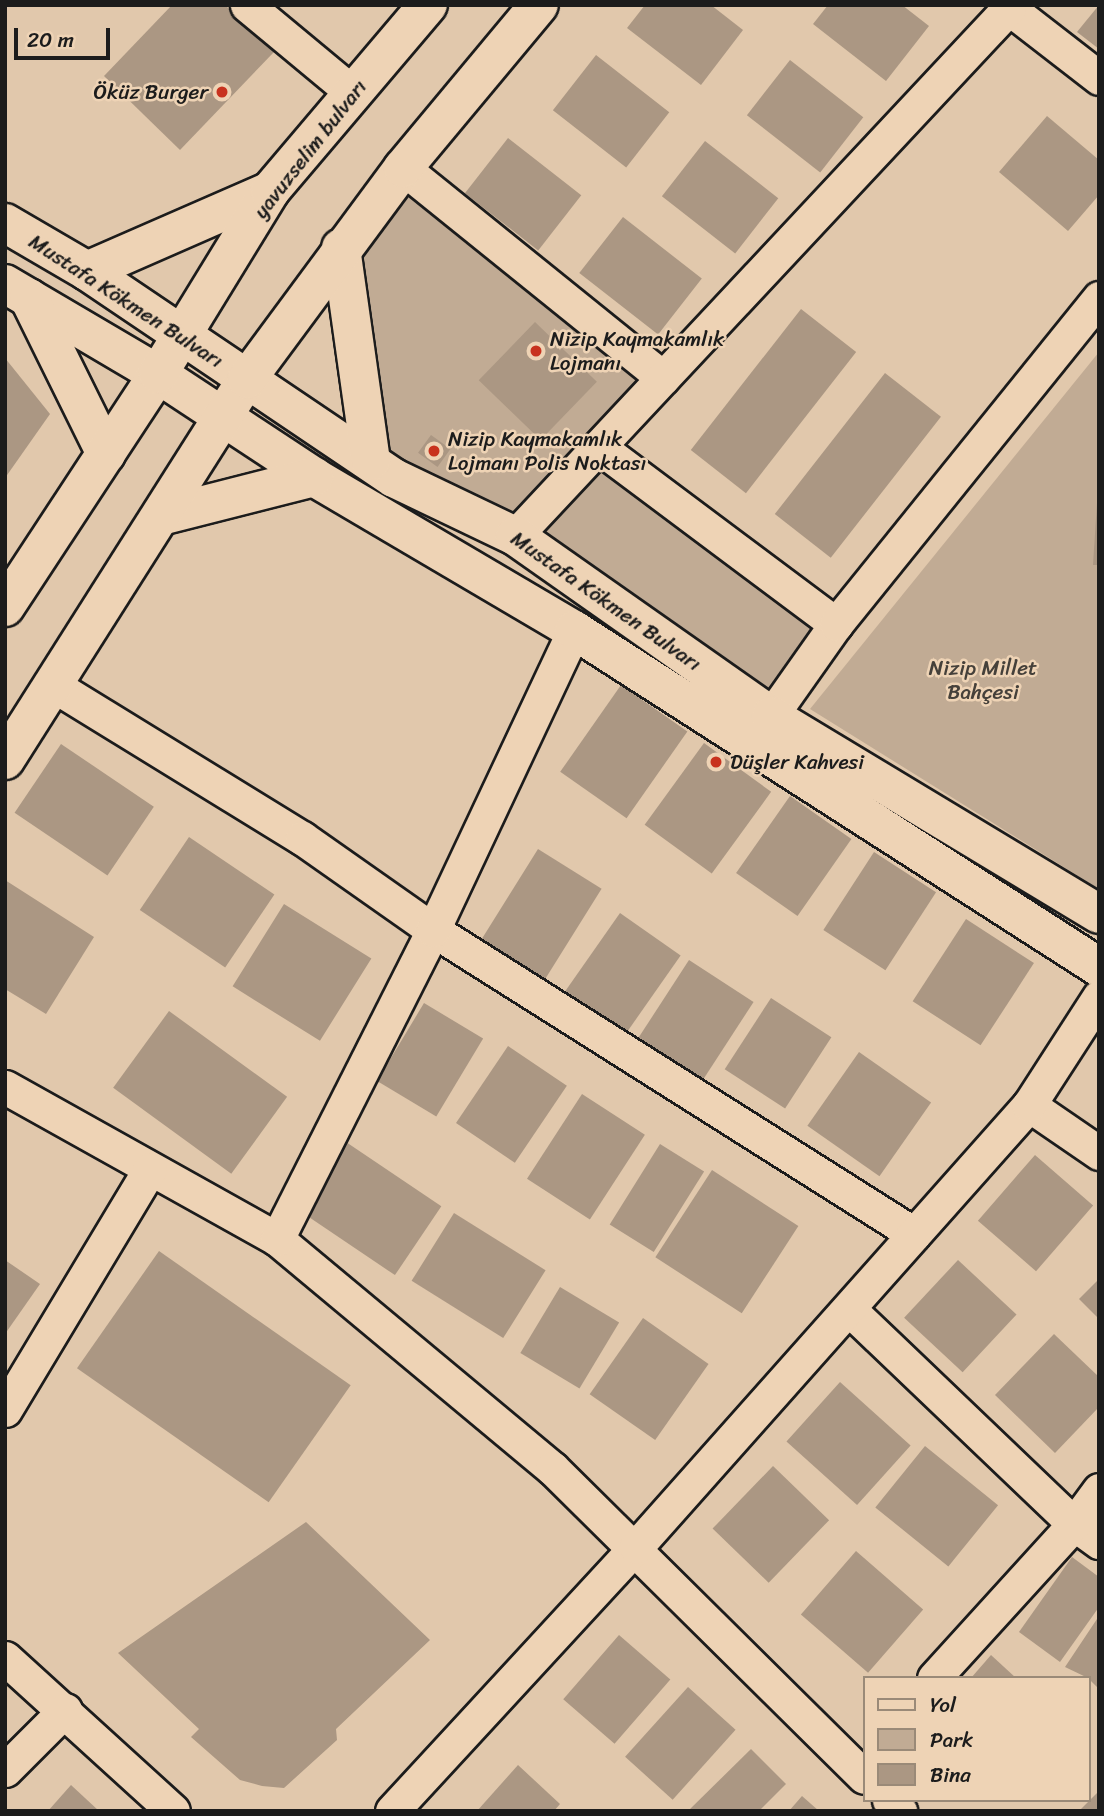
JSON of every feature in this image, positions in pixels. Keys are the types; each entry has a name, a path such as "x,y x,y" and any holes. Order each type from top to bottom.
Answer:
{"main road":[{"name":"yavuzselim bulvarı","path":"5,607 158,374 270,191 428,5"},
{"path":"5,760 165,515 247,379 341,248 403,168 538,5"},
{"path":"87,271 270,191"},
{"name":"Mustafa Kökmen Bulvarı","path":"5,223 87,271 181,337 394,478 515,536 771,716 1099,914"},
{"path":"341,248 371,461"},
{"path":"17,291 106,454"},
{"name":"Mustafa Kökmen Bulvarı","path":"17,291 158,374 314,477 574,630 1099,967"},
{"path":"165,515 314,477"}],"street":[{"path":"247,5 353,93"},
{"path":"515,536 1007,7 1099,78"},
{"path":"403,168 663,378"},
{"path":"771,716 836,624 1099,298"},
{"path":"598,447 836,624"},
{"path":"277,1239 433,930 574,630"},
{"path":"53,685 302,838 433,930 914,1234"},
{"path":"392,1811 636,1547 1029,1105 1099,997"},
{"path":"5,1087 277,1239 552,1468 861,1766"},
{"path":"1029,1105 1099,1153"},
{"path":"5,1410 150,1169"},
{"path":"849,1309 1086,1533"},
{"path":"936,1676 1086,1533 1099,1490"},
{"path":"5,1658 173,1811"},
{"path":"5,1770 65,1710"}],"green space":[{"path":"403,168 663,378 599,447 836,624 771,716 394,478 341,248"},
{"name":"Nizip Millet Bahçesi","path":"1099,352 1099,889 810,709"}],"building":[{"path":"172,5 225,5 274,52 180,150 104,76"},
{"path":"645,5 711,5 743,30 701,85 627,28"},
{"path":"828,5 902,5 929,26 886,81 813,24"},
{"path":"1099,5 1099,49 1077,32"},
{"path":"596,55 669,112 626,167 553,110"},
{"path":"790,60 863,117 820,172 747,115"},
{"path":"1047,116 1099,160 1099,195 1068,231 999,172"},
{"path":"508,138 581,195 538,250 465,193"},
{"path":"705,141 778,198 735,253 662,196"},
{"path":"623,217 702,279 658,335 579,273"},
{"path":"801,309 856,352 746,493 691,450"},
{"name":"Nizip Kaymakamlık Lojmanı","path":"535,322 597,382 541,440 479,380"},
{"path":"5,358 50,414 5,478"},
{"path":"885,373 941,417 831,558 775,514"},
{"name":"Nizip Kaymakamlık Lojmanı Polis Noktası","path":"431,435 450,449 437,467 418,453"},
{"path":"1097,503 1099,565 1093,565"},
{"path":"621,685 687,731 627,818 560,772"},
{"path":"704,743 771,792 712,873 645,825"},
{"path":"61,744 154,807 107,875 15,813"},
{"path":"790,796 851,839 798,916 736,873"},
{"path":"189,837 274,895 225,968 140,910"},
{"path":"538,849 602,889 545,979 481,940"},
{"path":"874,852 936,892 885,970 823,930"},
{"path":"5,880 94,937 46,1014 5,989"},
{"path":"284,904 371,959 320,1041 233,986"},
{"path":"620,913 681,955 624,1036 564,993"},
{"path":"966,919 1034,963 981,1045 913,1001"},
{"path":"689,960 754,1002 701,1083 636,1041"},
{"path":"771,998 831,1037 785,1109 725,1069"},
{"path":"424,1003 483,1039 436,1117 377,1081"},
{"path":"169,1011 287,1097 231,1174 113,1088"},
{"path":"508,1046 567,1086 515,1163 456,1123"},
{"path":"859,1052 931,1102 879,1176 807,1126"},
{"path":"582,1094 645,1135 590,1220 527,1179"},
{"path":"346,1142 441,1206 395,1275 300,1211"},
{"path":"660,1144 704,1172 654,1252 610,1225"},
{"path":"1035,1155 1093,1206 1036,1271 978,1221"},
{"path":"712,1170 798,1226 742,1313 655,1257"},
{"path":"454,1213 546,1270 503,1338 412,1281"},
{"path":"159,1251 351,1385 269,1502 77,1368"},
{"path":"5,1260 40,1284 5,1334"},
{"path":"958,1260 1017,1315 963,1372 904,1318"},
{"path":"1099,1279 1099,1319 1079,1299"},
{"path":"560,1287 619,1323 579,1389 520,1353"},
{"path":"643,1318 709,1364 655,1440 590,1394"},
{"path":"1054,1334 1099,1377 1099,1407 1055,1453 995,1395"},
{"path":"840,1382 911,1446 857,1505 786,1441"},
{"path":"925,1446 998,1505 948,1567 875,1507"},
{"path":"773,1466 829,1520 769,1583 713,1529"},
{"path":"306,1522 430,1640 336,1729 337,1740 284,1788 262,1786 240,1780 191,1737 199,1729 118,1653"},
{"path":"856,1551 923,1609 868,1673 801,1614"},
{"path":"1072,1557 1099,1577 1099,1607 1060,1662 1019,1632"},
{"path":"1099,1616 1099,1689 1090,1680 1090,1676 1065,1667"},
{"path":"619,1635 670,1680 615,1744 563,1699"},
{"path":"991,1655 1014,1676 973,1676"},
{"path":"688,1687 736,1730 673,1800 625,1757"},
{"path":"751,1749 786,1784 759,1811 688,1811"},
{"path":"518,1765 560,1804 554,1811 477,1811"},
{"path":"71,1785 99,1811 48,1811"},
{"path":"1099,1791 1099,1811 1079,1811 1090,1802"},
{"path":"802,1796 819,1811 789,1811"}],"place":[{"name":"Öküz Burger","path":"222,92"},
{"name":"Nizip Kaymakamlık Lojmanı","path":"536,351"},
{"name":"Nizip Kaymakamlık Lojmanı Polis Noktası","path":"434,451"},
{"name":"Düşler Kahvesi","path":"716,762"}]}
